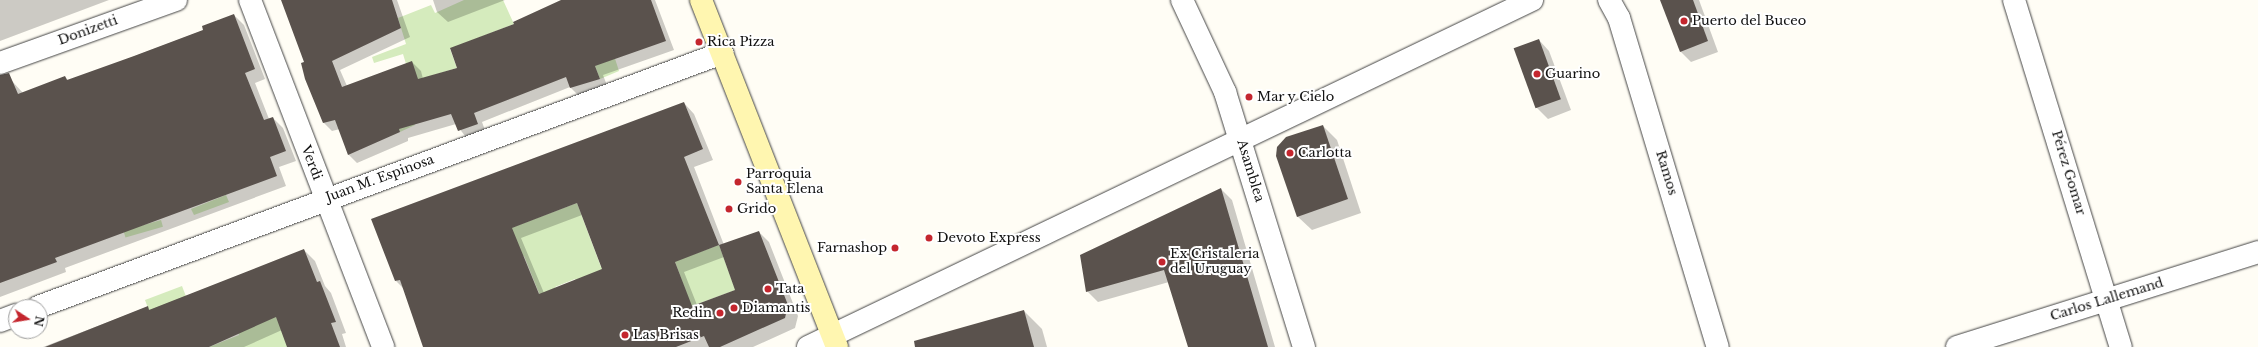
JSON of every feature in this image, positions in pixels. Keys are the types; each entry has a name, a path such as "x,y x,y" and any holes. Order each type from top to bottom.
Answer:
{"main road":[{"path":"701,0 835,341"}],"street":[{"name":"Donizetti","path":"0,63 176,0"},
{"name":"Verdi","path":"250,0 325,200 383,347"},
{"name":"Asamblea","path":"1182,0 1225,92 1304,347"},
{"path":"808,347 835,341 1240,139 1532,0"},
{"name":"Ramos","path":"1609,0 1619,18 1718,347"},
{"name":"Pérez Gomar","path":"2014,0 2121,347"},
{"name":"Juan M. Espinosa","path":"48,303 722,53"},
{"name":"Carlos Lallemand","path":"1957,347 2258,252"}],"green space":[{"path":"464,0 503,0 514,24 450,49 457,68 434,75 405,95 415,125 400,132 384,88 410,77 403,54 374,63 372,57 406,44 398,18 431,5 435,13"},
{"path":"606,31 619,71 600,79 595,66"},
{"path":"226,195 229,202 194,215 191,209"},
{"path":"577,203 601,267 624,258 598,342 575,279 555,287 568,322 545,308 524,256 494,267 481,239"},
{"path":"161,220 163,227 125,237 124,231"},
{"path":"719,245 735,290 691,306 675,261"},
{"path":"182,286 190,307 155,327 145,300"},
{"path":"285,295 287,347 209,347 239,335 238,332"}],"building":[{"path":"281,0 392,0 401,28 332,61 342,87 412,61 418,79 457,68 450,48 514,24 513,22 561,0 651,0 666,41 595,66 600,79 570,88 566,77 474,113 478,124 458,131 451,114 399,129 400,132 348,155 335,120 323,123 305,79 301,63 304,62"},
{"name":"Puerto del Buceo","path":"1660,0 1693,0 1708,41 1680,52"},
{"path":"234,14 255,69 245,73 264,120 273,117 286,151 270,157 277,176 55,258 57,262 0,283 0,75 9,73 18,94 65,76 67,80 134,56 203,30 202,26"},
{"name":"Guarino","path":"1539,39 1561,99 1536,108 1514,48"},
{"path":"684,102 703,149 684,157 719,245 759,231 788,305 785,318 720,347 709,347 704,336 676,347 423,347 400,280 395,281 371,219","holes":["577,203 602,269 539,294 512,228","719,245 735,290 692,306 675,262"]},
{"path":"1323,125 1348,199 1297,217 1276,156 1277,147 1286,137"},
{"name":"Ex Cristaleria del Uruguay","path":"1221,188 1268,347 1188,347 1164,270 1086,292 1080,255"},
{"path":"304,249 317,282 320,281 336,322 331,323 340,347 287,347 276,317 209,347 45,347 148,306 149,310"},
{"path":"1024,310 1034,347 915,347 914,341"}],"place":[{"name":"Puerto del Buceo","path":"1684,21"},
{"name":"Rica Pizza","path":"699,42"},
{"name":"Guarino","path":"1537,74"},
{"name":"Mar y Cielo","path":"1249,97"},
{"name":"Carlotta","path":"1290,153"},
{"name":"Parroquia Santa Elena","path":"738,182"},
{"name":"Grido","path":"729,209"},
{"name":"Devoto Express","path":"929,238"},
{"name":"Farnashop","path":"895,248"},
{"name":"Ex Cristaleria del Uruguay","path":"1162,262"},
{"name":"Tata","path":"768,289"},
{"name":"Diamantis","path":"734,308"},
{"name":"Redin","path":"720,313"},
{"name":"Las Brisas","path":"625,335"}]}
